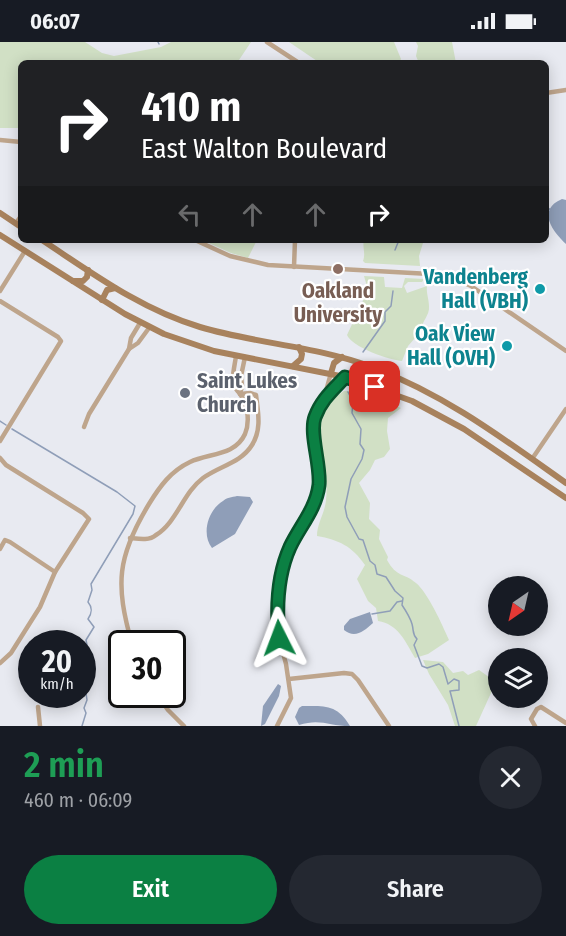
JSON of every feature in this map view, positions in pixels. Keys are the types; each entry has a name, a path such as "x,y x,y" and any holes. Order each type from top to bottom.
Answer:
{"main road":[{"path":"0,213 18,225"},
{"path":"0,235 149,328 195,345 236,356 345,377 387,391 435,413 475,436 566,498"},
{"path":"47,243 137,301 168,316 199,327 342,357 393,375 440,398 477,420 566,483"},
{"path":"73,281 83,281 87,277 88,270"},
{"path":"102,300 107,290 116,288"},
{"path":"292,366 301,359 302,354 299,347"},
{"path":"331,374 334,363 342,357"}],"street":[{"path":"267,42 294,60"},
{"path":"549,93 566,90"},
{"path":"0,140 18,142"},
{"path":"201,243 223,254 268,265 453,277 471,286 566,351"},
{"path":"294,267 295,243"},
{"path":"0,291 25,251"},
{"path":"0,301 58,336 61,341 0,441"},
{"path":"84,427 89,414 129,349 131,338 140,323"},
{"path":"129,349 138,343 149,328"},
{"path":"129,630 120,591 122,563 130,538 154,497 169,476 193,460 234,448 245,434 248,416 240,394 233,384 236,356"},
{"path":"240,394 245,357"},
{"path":"277,726 291,698 279,638 278,593 290,549 316,500 319,479 313,426 331,374"},
{"path":"234,375 241,376"},
{"path":"324,398 345,377"},
{"path":"130,538 141,540 154,537 164,529 202,478 227,466 252,446 259,420 256,395 240,394"},
{"path":"532,459 566,409"},
{"path":"223,453 227,466"},
{"path":"0,458 6,465 84,513 89,519 56,572 40,607 11,653 0,663"},
{"path":"0,549 5,540 10,542 56,572"},
{"path":"289,679 344,672 352,674 389,726"},
{"path":"535,726 531,719 541,707 566,723"},
{"path":"39,708 40,726"},
{"path":"167,708 184,726"}],"green space":[{"path":"0,42 85,42 102,53 114,56 161,47 171,42 251,42 239,60 18,60 18,128 0,128"},
{"path":"289,42 394,42 401,59 400,60 316,60"},
{"path":"416,42 452,42 455,60 418,60"},
{"path":"209,243 256,243 248,258"},
{"path":"363,243 423,243 419,256 420,266 365,263"},
{"path":"364,276 384,277 385,287 402,288 405,278 424,279 422,282 408,282 404,286 407,293 427,286 429,310 422,330 408,346 402,361 363,348 350,340 347,335 368,290"},
{"path":"344,391 367,394 401,408 388,418 387,431 390,449 384,457 375,460 359,483 370,503 369,519 380,530 379,539 388,557 387,560 394,570 421,588 449,640 428,654 415,658 396,630 378,621 376,608 368,601 357,579 365,565 360,558 344,545 317,536 326,500 321,427 324,414 331,402"},
{"path":"423,660 443,662 453,673 463,671 468,675 479,670 488,676 488,700 476,726 455,726 448,705"}],"water":[{"path":"562,199 566,200 566,244 549,221 549,212 554,204"},
{"path":"237,496 250,497 253,502 235,534 212,548 207,536 210,516 224,500"},
{"path":"370,612 373,623 366,629 356,634 344,630 344,626 350,619"},
{"path":"278,684 281,686 279,696 265,724 261,726 263,706"},
{"path":"302,706 335,710 350,726 319,722 299,725 295,717"}],"waterway":[{"path":"395,250 398,243"},
{"path":"363,352 385,321 385,312 391,306 393,291"},
{"path":"348,392 353,402 352,413 361,429 360,444 364,450 362,459 351,479 345,507 347,517 359,539 363,540 377,574 386,577 395,591 403,598 402,605 417,639 414,645 422,666 427,668 439,664 443,667 448,684 454,679 459,681 459,690 450,691 459,726"},
{"path":"0,421 6,425"},
{"path":"12,429 117,492 135,506 133,514 91,584 92,590 88,602 91,610 88,619 94,627 92,630"},
{"path":"372,614 390,611 397,602 402,601"},
{"path":"82,726 86,713 84,708"}],"place":[{"name":"Oakland University","path":"338,269"},
{"name":"Vandenberg Hall (VBH)","path":"540,289"},
{"name":"Oak View Hall (OVH)","path":"507,346"},
{"name":"Saint Lukes Church","path":"185,393"}],"route":[{"path":"279,638 277,607 282,573 290,549 310,514 319,488 314,418 324,398 345,377 375,387"}]}
